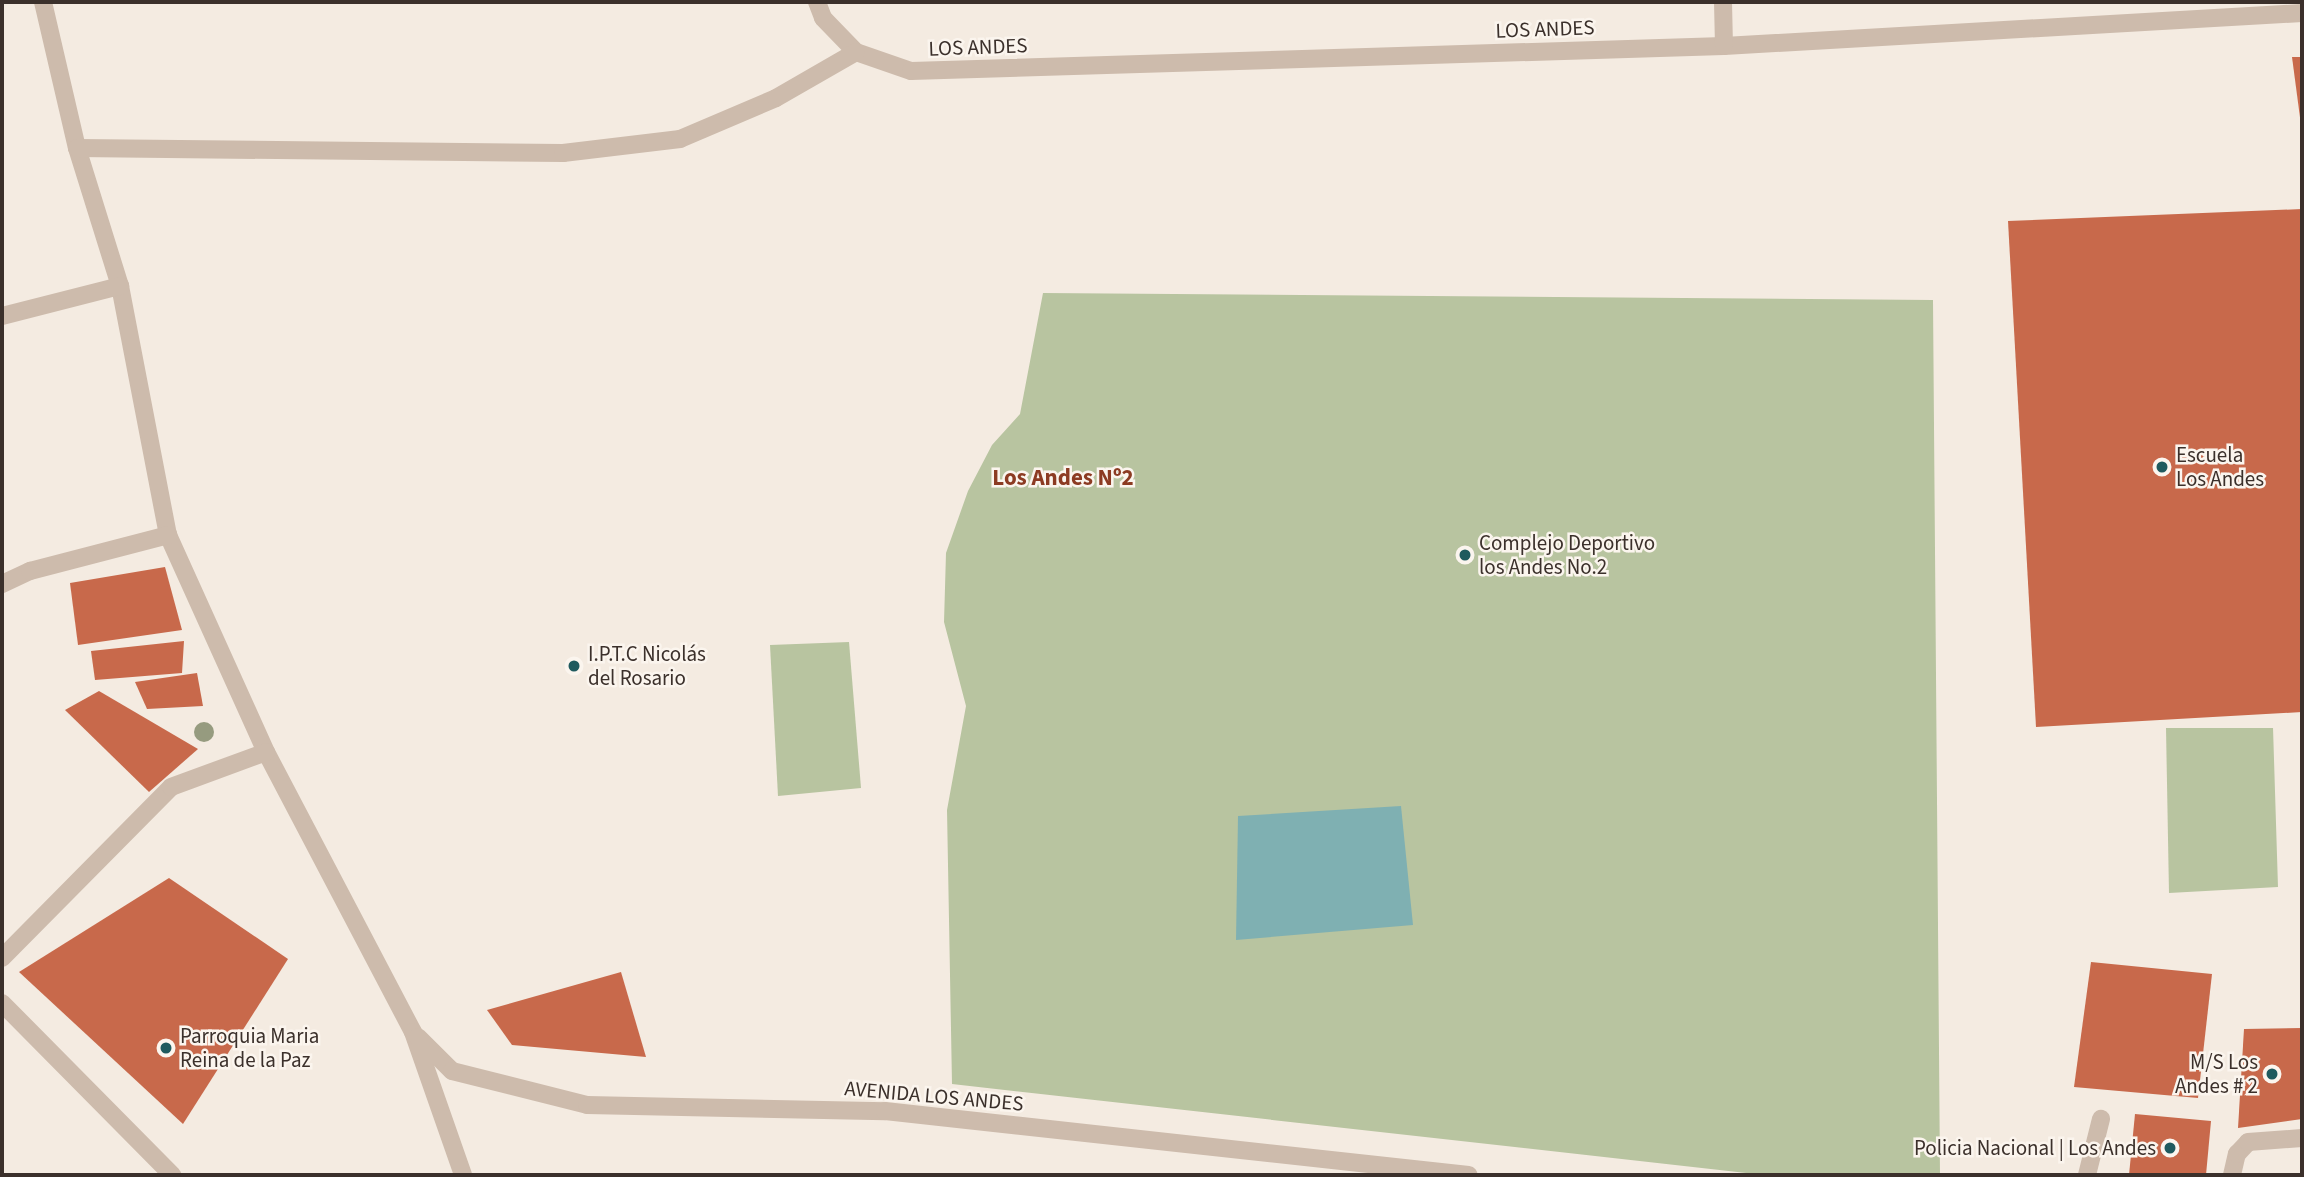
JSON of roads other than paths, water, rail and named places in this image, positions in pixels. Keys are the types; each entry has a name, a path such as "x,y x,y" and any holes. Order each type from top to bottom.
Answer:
{"street":[{"path":"43,2 77,148 120,286 167,536 266,752 413,1032 463,1175"},
{"name":"LOS ANDES","path":"817,2 823,18 856,52 911,71 1724,46 2302,13"},
{"path":"1723,2 1724,46"},
{"path":"77,148 563,153 680,139 776,98 856,52"},
{"path":"2,316 120,286"},
{"path":"2,584 30,571 167,536"},
{"path":"2,958 171,787 266,752"},
{"path":"2,1003 172,1175"},
{"name":"AVENIDA LOS ANDES","path":"413,1032 452,1071 587,1104 885,1111 1468,1175"},
{"path":"2087,1175 2101,1119"},
{"path":"2232,1175 2237,1154 2248,1142 2302,1138"}],"water":[{"path":"1401,806 1413,925 1236,940 1238,816"}],"place":[{"name":"Escuela Los Andes","path":"2162,467"},
{"name":"Complejo Deportivo los Andes No.2","path":"1465,555"},
{"name":"I.P.T.C Nicolás del Rosario","path":"574,666"},
{"name":"Parroquia Maria Reina de la Paz","path":"166,1048"},
{"name":"M/S Los Andes # 2","path":"2272,1074"},
{"name":"Policia Nacional | Los Andes","path":"2170,1148"}],"district":[{"name":"Los Andes Nº2","path":"1063,478"}]}
